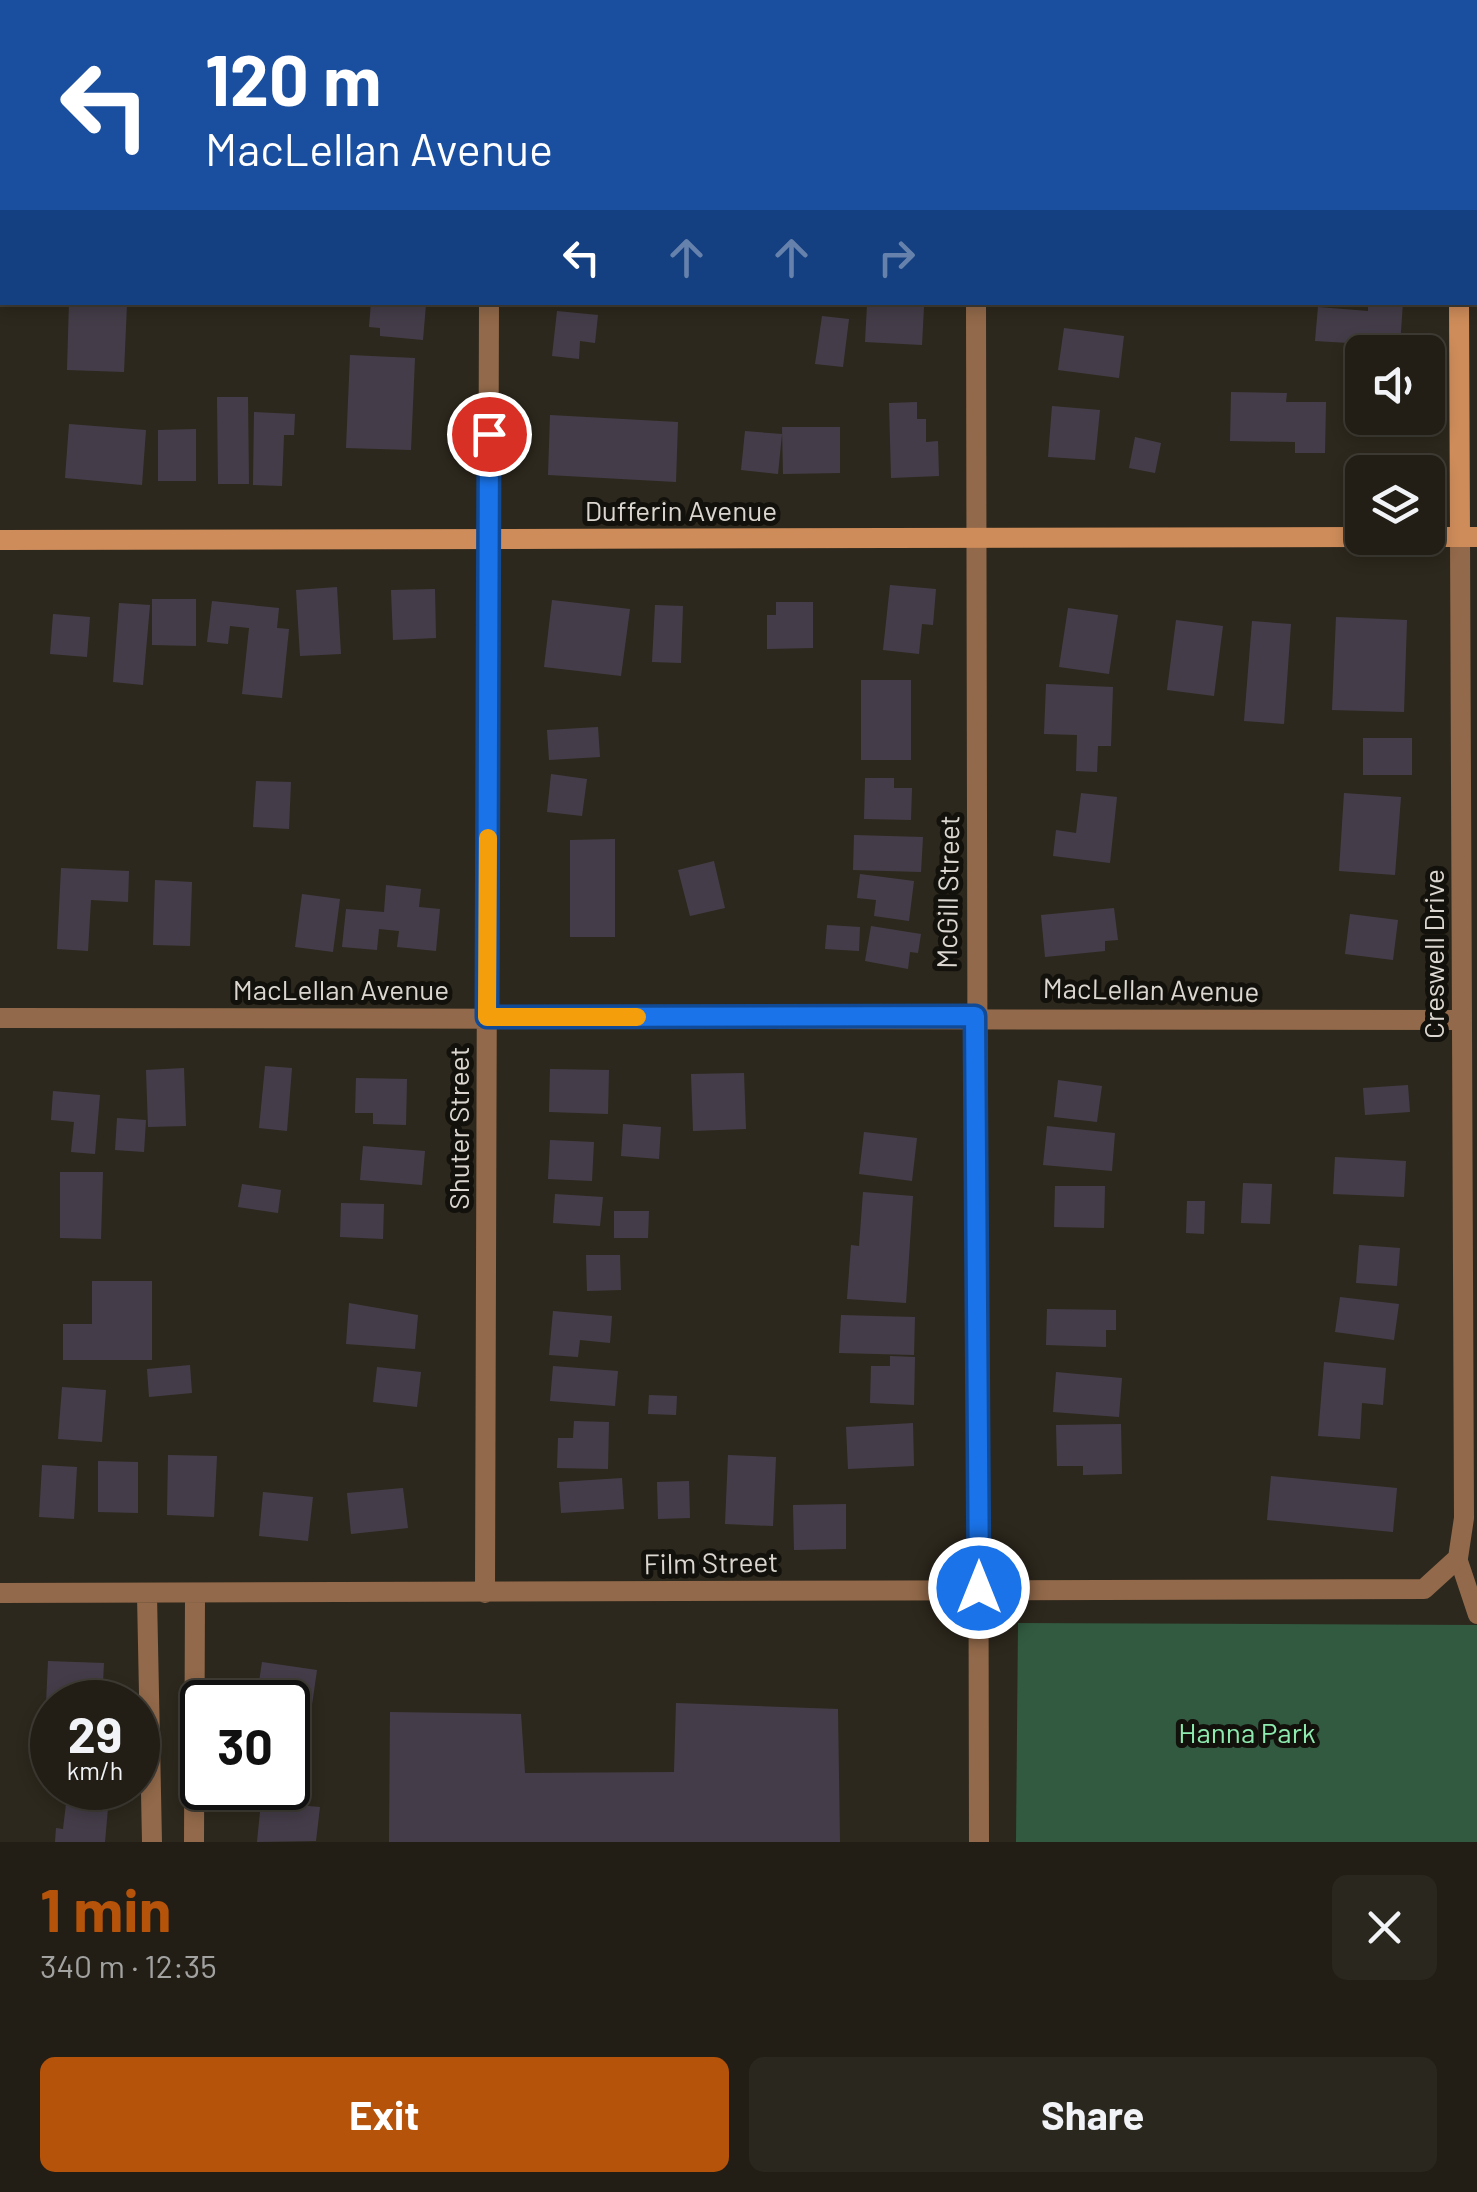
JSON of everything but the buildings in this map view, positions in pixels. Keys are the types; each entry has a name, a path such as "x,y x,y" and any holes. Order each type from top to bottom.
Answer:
{"main road":[{"name":"Creswell Drive","path":"1459,305 1468,537"},
{"name":"Dufferin Avenue","path":"0,540 1345,537"}],"street":[{"name":"Shuter Street","path":"485,1593 492,539 489,305"},
{"name":"McGill Street","path":"976,305 980,538 975,1016 979,1842"},
{"name":"Creswell Drive","path":"1458,1558 1464,1518 1462,1020 1468,537"},
{"name":"MacLellan Avenue","path":"0,1018 975,1016 1462,1020"},
{"name":"Film Street","path":"0,1593 194,1596 979,1588 1424,1589 1458,1558"},
{"path":"146,1596 152,1842"},
{"path":"194,1596 194,1842"}],"lane":[{"path":"1458,1558 1477,1616"}],"green space":[{"name":"Hanna Park","path":"1018,1623 1477,1625 1477,1842 1016,1842"}],"slow traffic":[{"path":"488,838 487,1017 637,1017"}],"route":[{"path":"489,434 492,539 487,1017 975,1016 979,1588"}]}
